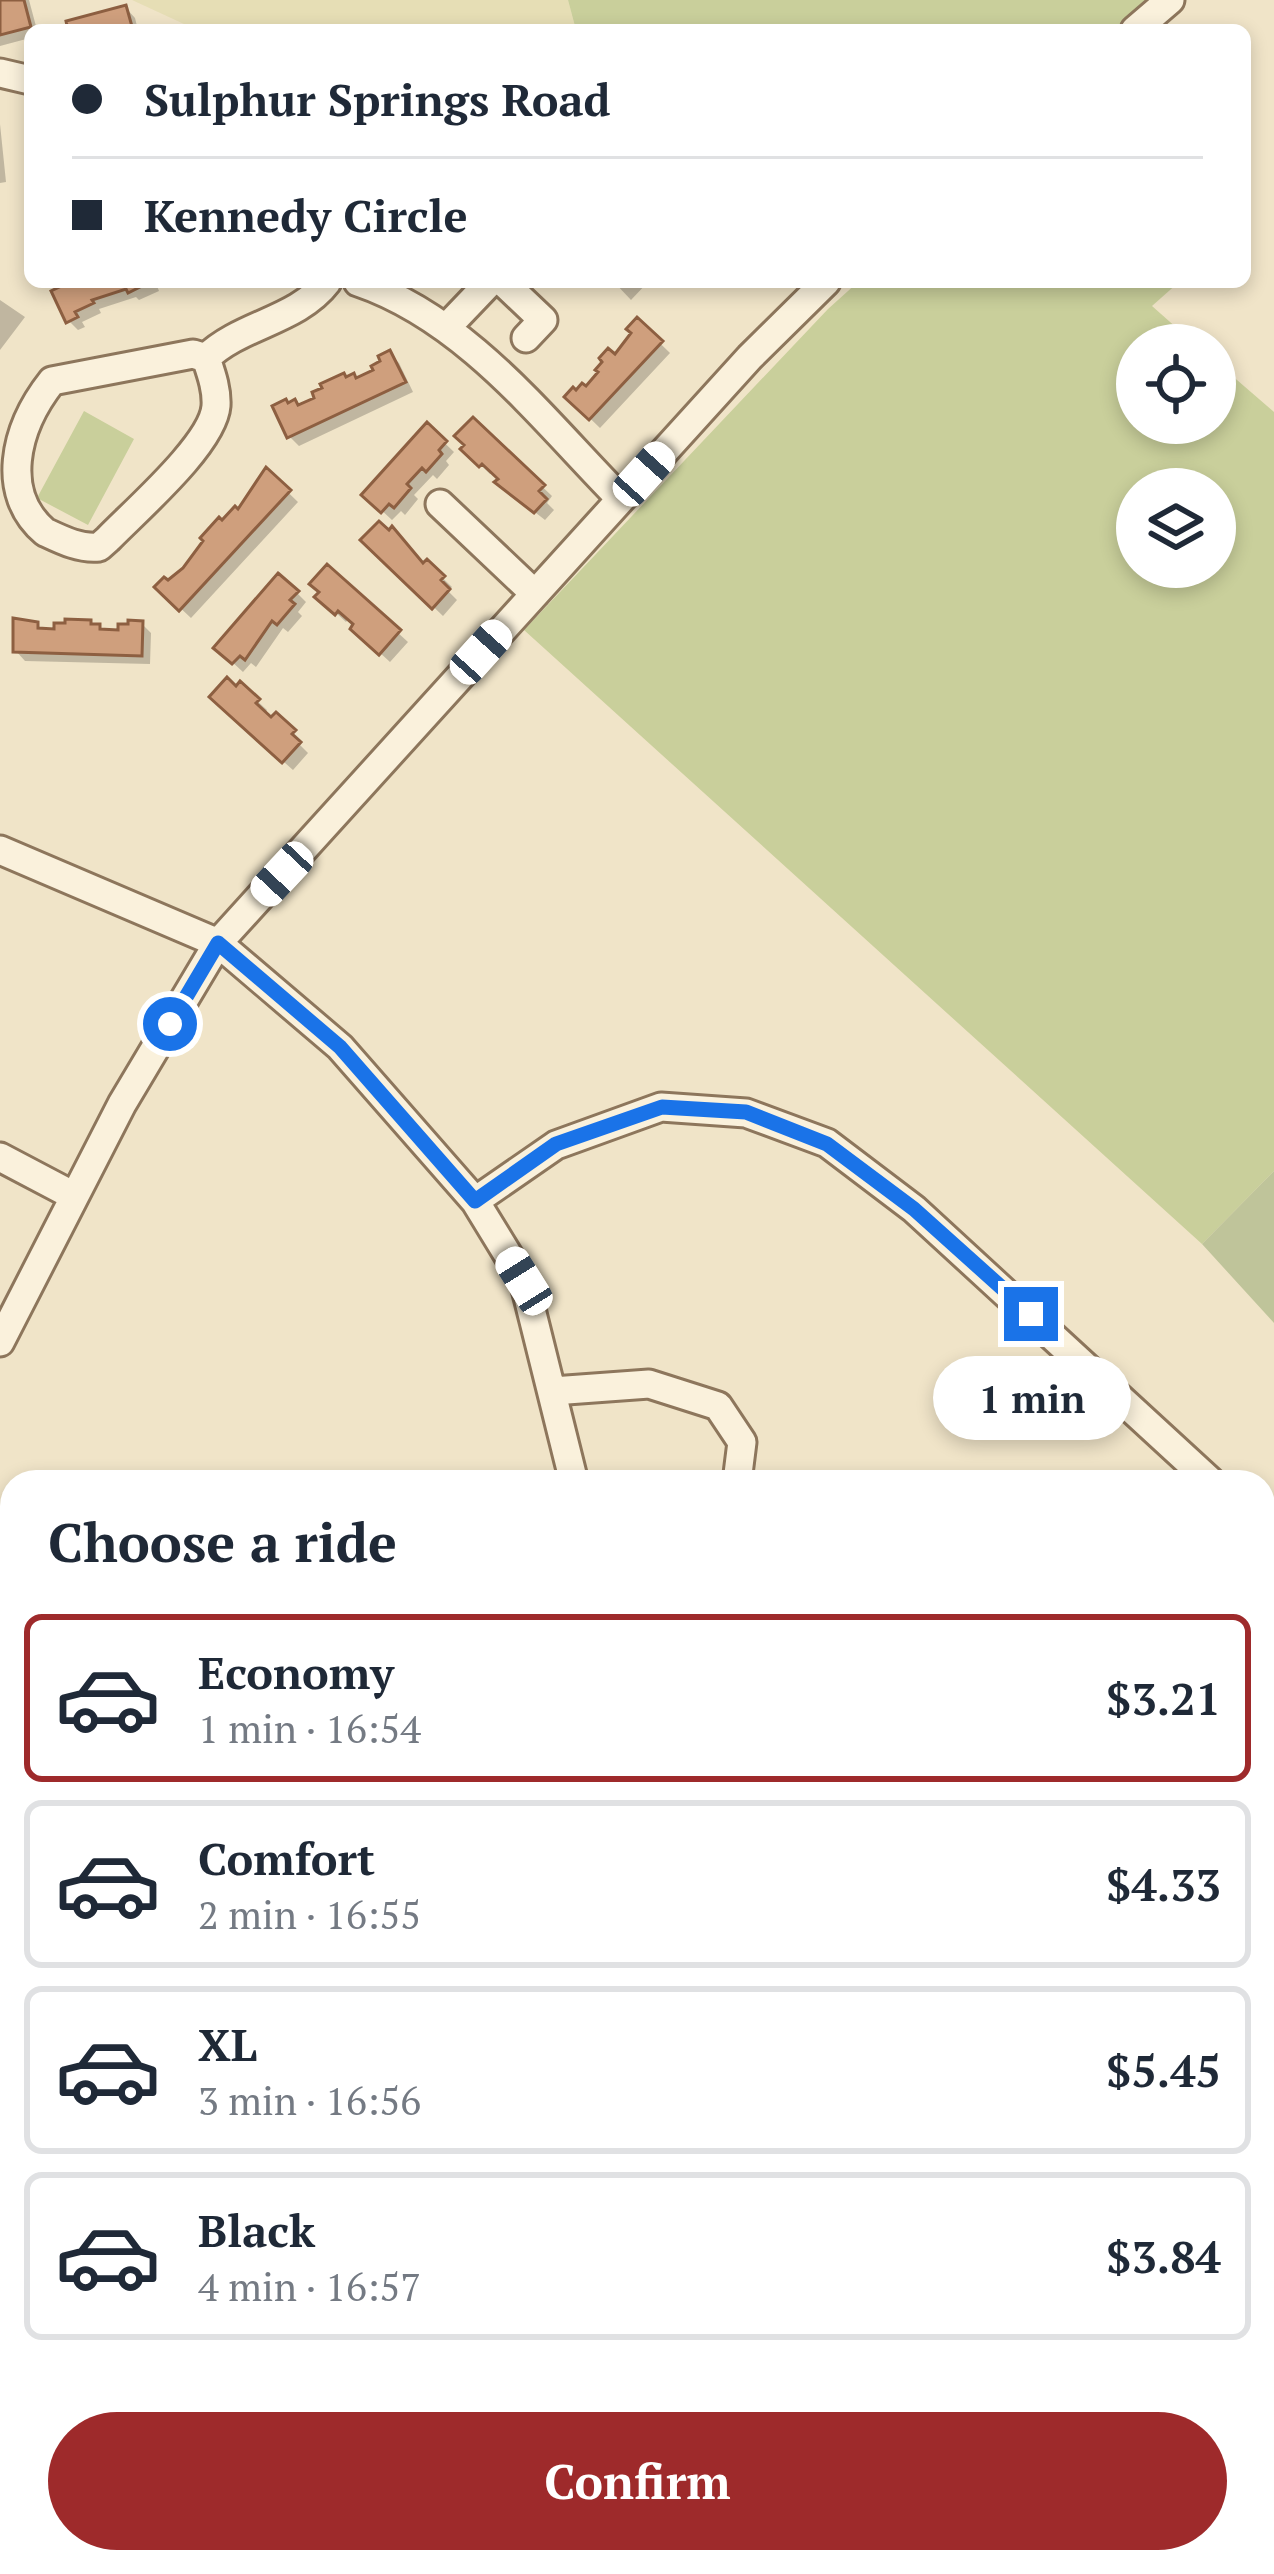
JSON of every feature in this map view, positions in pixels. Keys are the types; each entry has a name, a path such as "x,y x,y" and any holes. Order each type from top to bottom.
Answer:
{"street":[{"path":"1142,24 1170,0"},
{"path":"206,358 219,346 301,307 321,288"},
{"path":"376,288 447,327 622,499"},
{"path":"447,327 484,288"},
{"path":"509,288 543,320 526,338"},
{"path":"0,1342 122,1105 218,943 750,357 820,288"},
{"path":"193,354 206,358 216,410 209,424 197,444 99,547 62,540 17,513 7,498 4,469 25,418 52,381 193,354"},
{"path":"440,504 535,594"},
{"path":"0,850 218,943 340,1047 475,1201 524,1281 571,1470"},
{"path":"475,1201 556,1144 662,1107 746,1112 827,1144 914,1209 1198,1470"},
{"path":"0,1157 74,1196"},
{"path":"553,1391 649,1384 718,1406 742,1442 738,1470"}],"shaded area":[{"path":"132,0 568,0 574,24 184,24"}],"green space":[{"path":"568,0 1170,0 1142,24 574,24"},
{"path":"851,288 1172,288 1152,306 1172,324 1116,324 1116,444 1236,444 1236,379 1274,412 1274,1171 1202,1244 524,630"},
{"path":"84,411 134,439 88,525 37,498"},
{"path":"1274,1171 1274,1323 1202,1244"}],"building":[{"path":"0,0 24,0 30,24 0,35"},
{"path":"126,5 131,24 67,24"},
{"path":"138,288 92,300 66,323 51,291"},
{"path":"637,317 663,341 589,420 564,397 573,387 586,386 598,372 599,358 608,348 615,354"},
{"path":"390,350 406,382 287,438 272,406 286,399 288,403 295,399 298,405 314,398 312,392 322,388 320,384 344,373 346,377 354,373 356,378 373,370 378,356"},
{"path":"473,417 545,485 539,491 547,499 534,513 460,449 464,445 454,436"},
{"path":"427,422 447,441 439,450 442,454 407,484 411,488 394,508 389,504 381,513 361,495"},
{"path":"266,467 291,490 179,611 154,587 183,568 203,541 200,538 219,517 222,520 235,506 238,509"},
{"path":"379,521 389,530 392,526 423,563 427,559 445,576 441,580 450,589 432,609 360,540"},
{"path":"327,564 401,630 379,655 350,629 353,624 314,597 319,592 309,584"},
{"path":"278,573 299,591 290,600 295,604 277,625 272,621 245,660 240,656 232,664 213,648"},
{"path":"13,618 54,629 54,623 65,623 65,619 91,620 100,629 118,630 118,624 128,624 128,620 143,621 142,656 13,652"},
{"path":"227,677 236,686 240,681 260,699 256,703 271,717 276,712 296,730 292,734 301,742 282,763 209,697"}],"route":[{"path":"170,1024 218,943 340,1047 475,1201 556,1144 662,1107 746,1112 827,1144 914,1209 1031,1314"}]}
